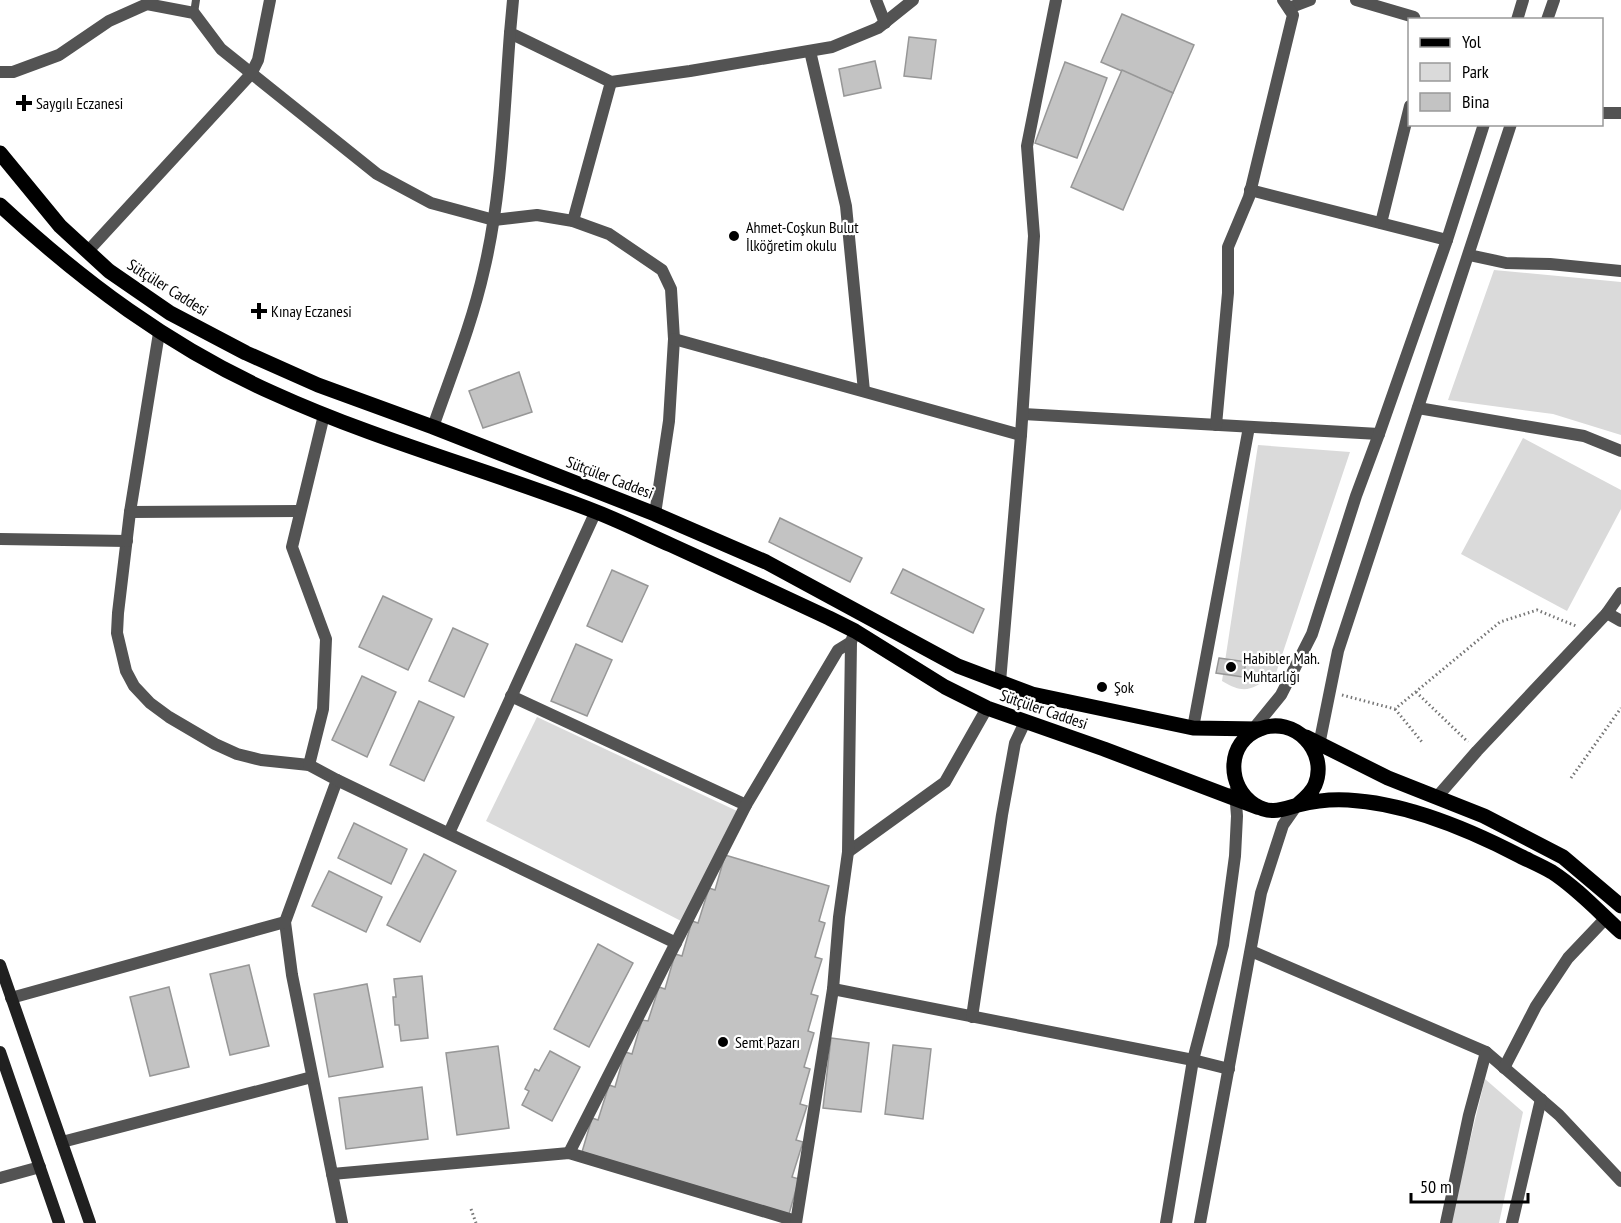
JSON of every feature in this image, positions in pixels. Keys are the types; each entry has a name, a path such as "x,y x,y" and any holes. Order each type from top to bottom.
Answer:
{"main road":[{"name":"Sütçüler Caddesi","path":"0,153 60,226 109,271 170,313 246,353 318,385 433,427 655,514 766,562 957,666 1032,694 1193,728 1253,731"},
{"name":"Sütçüler Caddesi","path":"0,205 45,247 98,290 159,333 242,379 324,415 596,511 757,584 987,708 1257,807"},
{"path":"1621,906 1563,857 1484,816 1318,750 1301,734 1288,727 1274,726 1253,731 1238,748 1233,775 1246,799 1257,807 1270,811 1284,810 1297,805 1337,800 1384,803 1476,833 1552,873 1621,932"},
{"path":"1297,805 1307,797 1315,785 1318,772 1318,750"},
{"path":"0,966 90,1223"},
{"path":"0,1052 59,1223"}],"street":[{"path":"88,252 251,74 258,60 270,0"},
{"path":"433,427 467,330 484,270 494,220 513,0"},
{"path":"876,0 885,23"},
{"path":"510,33 611,82 832,47 878,28 913,0"},
{"path":"1000,682 1022,435 1034,236 1027,146 1056,0"},
{"path":"1216,425 1228,293 1228,247 1250,190 1293,15 1286,4 1310,0"},
{"path":"1356,0 1414,18"},
{"path":"1518,18 1523,0"},
{"path":"1548,18 1554,0"},
{"path":"0,72 13,72 59,55 109,21 147,4 195,6 221,49 377,174 430,203 494,220 537,215 573,221 609,234 662,270 671,289 674,339 669,421 655,514"},
{"path":"810,51 846,206 864,391"},
{"path":"573,221 611,82"},
{"path":"1603,113 1621,113"},
{"path":"1381,223 1408,114"},
{"path":"1253,731 1281,695 1312,634 1356,496 1380,434 1447,240 1483,126"},
{"path":"1318,750 1338,651 1510,126"},
{"path":"1250,190 1447,240"},
{"path":"1469,255 1506,263 1550,264 1621,271"},
{"path":"159,333 130,512 117,633 126,671 134,686 150,703 170,717 237,754 261,760 309,765 676,943"},
{"path":"674,339 1022,435"},
{"path":"1418,408 1584,436 1621,451"},
{"path":"1023,414 1380,434"},
{"path":"309,765 323,709 326,639 292,547 324,415"},
{"path":"1193,728 1249,427"},
{"path":"130,512 300,511"},
{"path":"449,833 596,511"},
{"path":"0,539 126,541"},
{"path":"1437,797 1477,751 1607,613 1621,593"},
{"path":"1607,613 1621,621"},
{"path":"569,1153 746,806 838,650 853,637"},
{"path":"332,1174 569,1153 796,1222 832,989 848,852 853,637"},
{"path":"511,696 746,806"},
{"path":"848,852 945,782 987,708"},
{"path":"972,1017 1002,814 1015,743 1025,723"},
{"path":"1166,1223 1193,1060 1223,945 1235,856 1237,816 1233,775"},
{"path":"337,780 285,922 292,975 342,1223"},
{"path":"1200,1223 1261,893 1282,825 1297,805"},
{"path":"1504,1068 1548,987 1568,958 1606,918"},
{"path":"11,998 285,922"},
{"path":"1251,951 1486,1052 1559,1115 1621,1181"},
{"path":"832,989 1229,1069"},
{"path":"1446,1223 1469,1115 1486,1052"},
{"path":"62,1142 312,1077"},
{"path":"1512,1223 1541,1099"},
{"path":"0,1178 40,1167"}],"path":[{"path":"1395,709 1500,622 1537,610 1589,631"},
{"path":"1329,692 1395,709 1422,742"},
{"path":"1416,692 1477,751"},
{"path":"1571,778 1621,708"},
{"path":"471,1209 476,1223"}],"green space":[{"path":"1494,270 1621,282 1621,435 1553,414 1448,400"},
{"path":"1523,438 1621,490 1621,509 1567,611 1461,554"},
{"path":"1258,445 1350,452 1275,676 1254,687 1243,689 1230,686 1222,681"},
{"path":"537,717 737,811 683,922 486,821"},
{"path":"1485,1079 1523,1112 1499,1223 1450,1223"}],"building":[{"path":"1122,14 1194,45 1173,93 1101,62"},
{"path":"909,37 936,40 931,79 904,76"},
{"path":"875,61 881,88 844,96 839,69"},
{"path":"1065,62 1107,78 1077,158 1035,143"},
{"path":"1122,70 1173,93 1123,210 1071,187"},
{"path":"519,372 532,412 483,428 469,391"},
{"path":"780,518 862,558 850,582 769,542"},
{"path":"903,569 984,609 973,633 891,593"},
{"path":"612,570 648,586 622,642 587,626"},
{"path":"383,596 432,619 408,670 359,647"},
{"path":"453,628 488,644 464,697 429,681"},
{"path":"576,644 612,660 587,716 551,701"},
{"name":"Habibler Mah. Muhtarlığı","path":"1219,658 1246,662 1243,677 1216,673"},
{"path":"362,676 396,692 367,757 332,740"},
{"path":"419,701 454,717 424,781 390,765"},
{"path":"354,823 407,849 391,884 338,858"},
{"path":"424,854 456,871 420,942 387,925"},
{"name":"Semt Pazarı","path":"725,855 829,886 819,921 825,923 815,957 822,959 811,994 818,996 808,1031 814,1033 804,1067 810,1069 800,1104 807,1106 796,1140 803,1142 792,1177 799,1179 789,1214 582,1152 592,1118 598,1120 609,1085 615,1087 625,1052 632,1054 642,1020 648,1021 659,987 665,989 675,954 682,956 692,921 698,923 709,888 715,890"},
{"path":"329,871 382,897 366,932 312,906"},
{"path":"598,944 633,963 589,1047 554,1029"},
{"path":"249,965 269,1046 230,1055 210,974"},
{"path":"422,976 428,1038 401,1041 399,1025 395,1025 394,979"},
{"path":"367,984 383,1067 329,1077 314,994"},
{"path":"169,987 189,1067 150,1076 130,997"},
{"path":"831,1038 869,1043 861,1112 823,1108"},
{"path":"893,1045 931,1049 923,1119 885,1114"},
{"path":"498,1046 509,1128 457,1135 446,1053"},
{"path":"550,1051 580,1067 552,1121 522,1105 529,1091 525,1089 535,1069 539,1071"},
{"path":"422,1087 428,1139 346,1149 339,1098"}],"place":[{"name":"Saygılı Eczanesi","path":"24,103"},
{"name":"Ahmet-Coşkun Bulut İlköğretim okulu","path":"734,236"},
{"name":"Kınay Eczanesi","path":"259,311"},
{"name":"Habibler Mah. Muhtarlığı","path":"1231,667"},
{"name":"Şok","path":"1102,687"},
{"name":"Semt Pazarı","path":"723,1042"}]}
